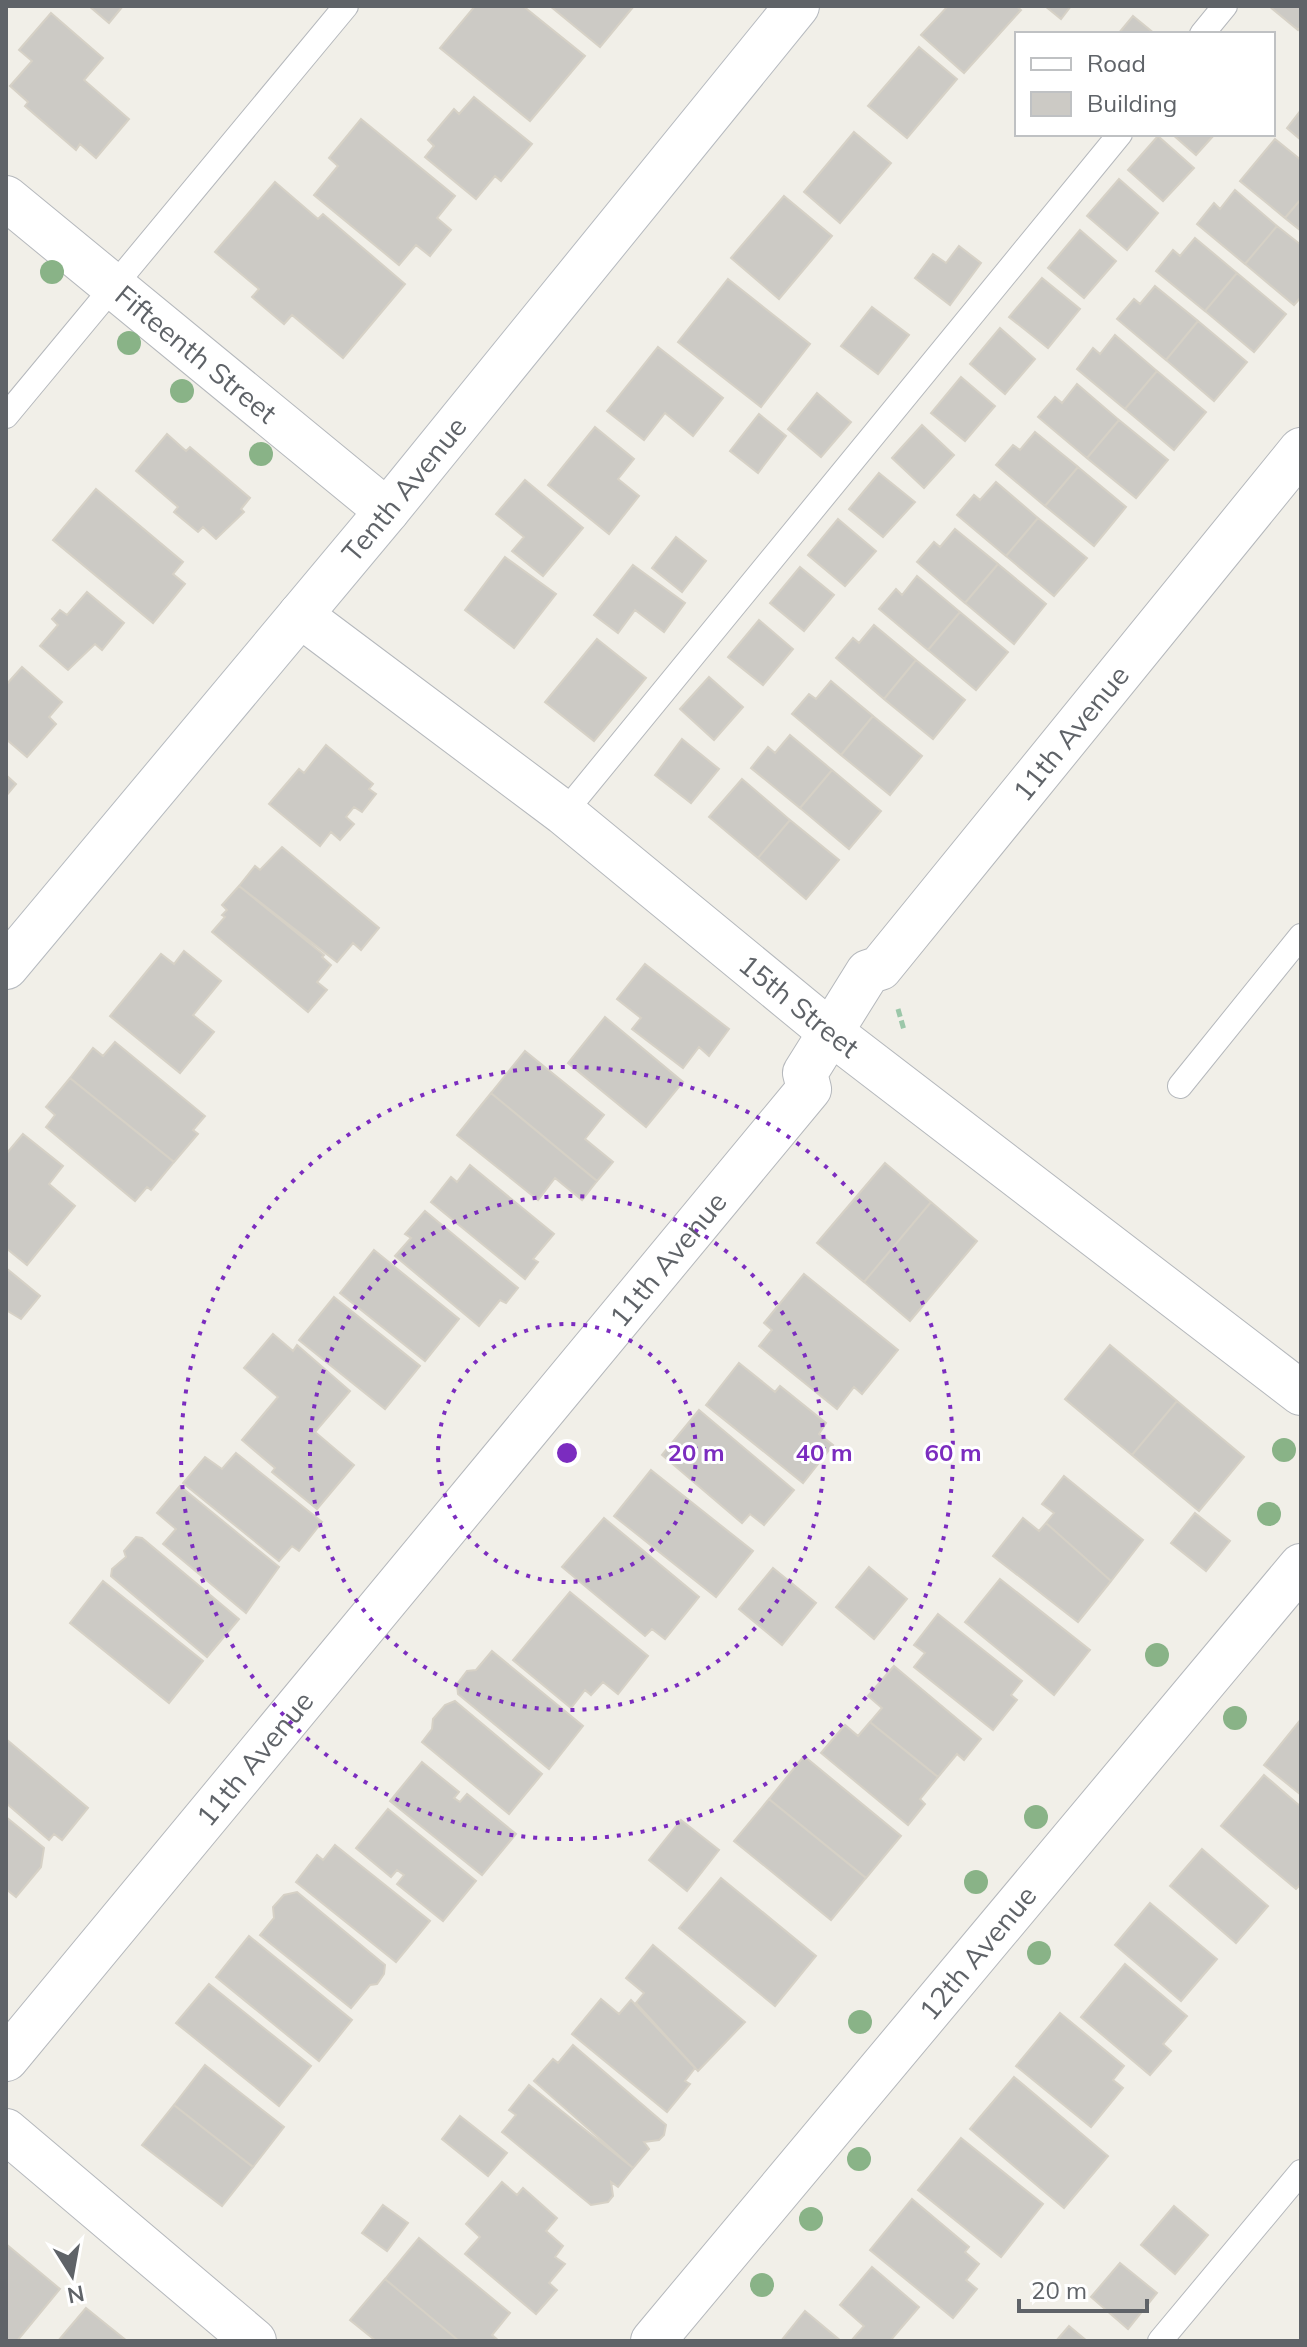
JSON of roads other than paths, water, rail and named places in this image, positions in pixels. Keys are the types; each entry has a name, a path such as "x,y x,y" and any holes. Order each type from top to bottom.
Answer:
{"street":[{"name":"Tenth Avenue","path":"6,967 387,511 797,6"},
{"name":"Fifteenth Street","path":"6,198 387,511"},
{"name":"11th Avenue","path":"6,2059 809,1089 805,1073 868,972 880,968 1301,450"},
{"name":"15th Street","path":"300,615 564,813 829,1031 1301,1393"},
{"name":"12th Avenue","path":"653,2341 1301,1566"},
{"path":"6,2131 254,2341"}],"lane":[{"path":"6,416 346,6"},
{"path":"1204,32 1225,6"},
{"path":"564,813 1118,136"},
{"path":"1180,1086 1301,936"},
{"path":"1160,2341 1301,2172"}]}
